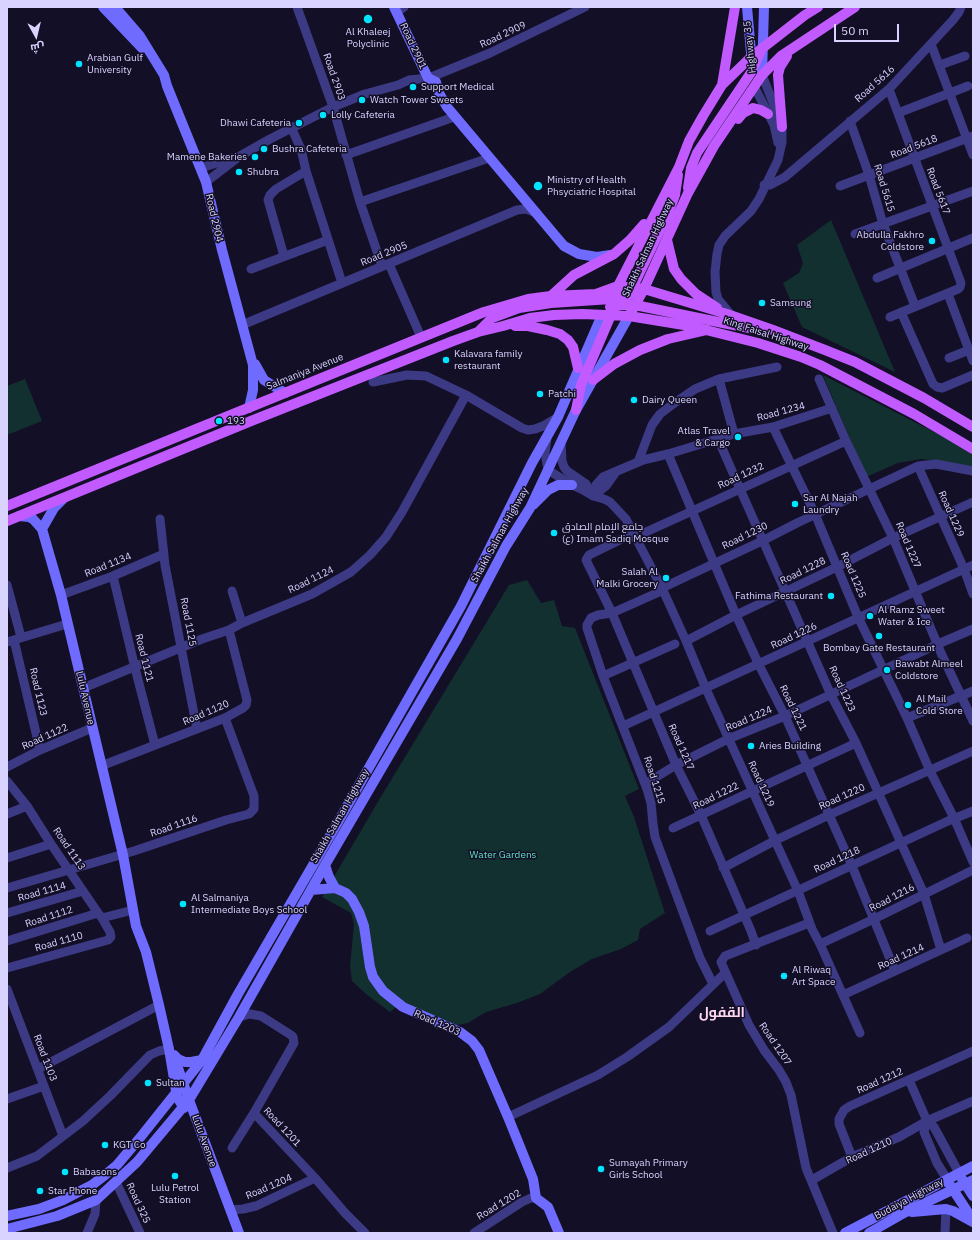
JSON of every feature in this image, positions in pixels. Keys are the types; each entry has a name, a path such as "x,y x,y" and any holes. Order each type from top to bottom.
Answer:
{"main road":[{"path":"722,85 735,7"},
{"name":"Shaikh Salman Highway","path":"611,306 618,286 679,167 699,122 722,85 762,48 805,15 818,7"},
{"name":"Shaikh Salman Highway","path":"629,316 631,298 644,290 688,193 714,146 762,75 781,56 796,45 855,7"},
{"path":"782,127 778,75 785,58 796,45"},
{"path":"688,193 688,181 697,153 752,71 762,48"},
{"path":"714,146 743,113 748,110 753,108 768,114"},
{"path":"631,298 675,195 679,167"},
{"path":"551,296 574,275 614,254 630,240 656,210"},
{"path":"667,240 674,269 681,279 696,294 729,315"},
{"name":"King Faisal Highway","path":"618,286 631,298 644,290 729,315 773,330 855,362 924,398 973,427"},
{"name":"Salmaniya Avenue","path":"7,506 421,337 506,305 551,296 596,294 618,286"},
{"path":"7,521 265,415 478,332 530,318 611,306 631,298 740,327 773,330"},
{"path":"478,332 492,318 519,308 551,303 611,306"},
{"path":"576,410 581,385 611,306"},
{"name":"King Faisal Highway","path":"611,306 629,316 710,330 770,346 820,365 914,414 973,448"},
{"path":"503,326 528,326 560,334 568,340 572,347 578,368"},
{"path":"593,380 614,364 640,350 668,339 710,330"}],"street":[{"name":"Road 2904","path":"103,7 145,52 167,86"},
{"name":"Road 2904","path":"115,7 133,27 164,75 167,86 206,182 222,250 250,353 254,378 249,408"},
{"path":"126,7 133,27"},
{"name":"Road 2903","path":"297,7 333,107 360,202 385,265 421,337"},
{"name":"Road 2909","path":"240,156 292,127 333,107 365,94 398,85 409,80 428,78 490,53 585,7"},
{"name":"Highway 35","path":"747,7 754,88"},
{"name":"Highway 35","path":"762,75 764,7"},
{"name":"Road 2901","path":"398,9 428,78 436,82 442,100 454,117 558,240 571,251 579,254 597,257 614,254"},
{"name":"Road 5616","path":"764,185 785,177 889,89 960,10"},
{"path":"931,44 950,93 970,137 973,155"},
{"path":"940,65 965,56"},
{"path":"729,315 718,299 716,292 715,272 719,245 725,236 751,211 777,159 782,142 782,127 762,75"},
{"path":"898,113 968,86"},
{"path":"754,88 774,124 778,140 777,159"},
{"name":"Road 5617","path":"889,89 961,283 958,289 948,294 890,317"},
{"path":"346,155 454,117"},
{"name":"Road 5615","path":"850,121 869,175 883,224 916,306"},
{"path":"292,127 301,149 306,171 342,283"},
{"name":"Road 5618","path":"840,186 970,137"},
{"path":"201,168 240,156"},
{"path":"206,182 240,156"},
{"path":"360,202 489,158"},
{"path":"777,159 794,169"},
{"path":"284,256 268,200 270,195 276,189 306,171"},
{"path":"854,234 973,190"},
{"name":"Road 2905","path":"242,325 517,210 526,209 534,212"},
{"path":"876,278 973,238"},
{"path":"251,269 328,240"},
{"path":"948,294 973,361"},
{"name":"Shaikh Salman Highway","path":"7,1216 39,1209 63,1200 92,1185 105,1175 117,1165 202,1060 238,994 461,606 532,463 558,417 578,368 611,306"},
{"path":"901,312 933,384 942,388 973,375"},
{"name":"Shaikh Salman Highway","path":"7,1229 57,1216 96,1200 137,1162 186,1104 239,1017 325,865 457,639 506,546 530,508 576,410 629,316"},
{"path":"950,358 969,350"},
{"name":"Road 2904","path":"250,353 259,374 264,380 285,393"},
{"path":"638,462 652,425 660,414 696,389 719,379 777,367"},
{"path":"372,382 407,375 426,376 466,395 522,428 528,430 543,426 558,417"},
{"path":"719,379 734,434"},
{"name":"Road 1227","path":"819,379 846,441 893,538 961,697 973,721"},
{"name":"Road 1124","path":"83,688 229,630 322,588 351,572 370,555 386,537 402,512 466,395"},
{"name":"Road 1234","path":"593,496 598,480 606,475 638,462 718,440 734,434 773,428 832,408"},
{"name":"Road 1225","path":"773,428 815,514 858,617 907,718 930,771 954,818 973,862"},
{"path":"547,438 545,453 548,470"},
{"name":"Road 1223","path":"718,440 831,695 856,743 902,842 924,894 941,950"},
{"name":"Road 1232","path":"646,532 846,441"},
{"name":"Road 1219","path":"561,443 562,461 564,467 586,484 593,496"},
{"name":"Road 1221","path":"668,454 736,615 785,716 852,866 895,971"},
{"name":"Road 1230","path":"587,628 591,618 598,615 612,613 815,514 918,466 936,464 973,471"},
{"name":"Road 1229","path":"918,466 964,569 973,594"},
{"name":"Road 1219","path":"548,470 593,496 604,498 626,519 662,588 728,739 776,840 798,891 810,924 860,1033"},
{"path":"530,508 548,490 558,485 572,485"},
{"path":"19,516 28,517 33,520 42,530 54,508 63,499"},
{"name":"Road 1228","path":"686,641 893,538 973,502"},
{"name":"Road 1125","path":"160,519 164,554 197,729"},
{"name":"Lulu Avenue","path":"42,530 61,596 123,855 136,926 146,952 171,1052 183,1083 186,1104 239,1233"},
{"name":"Road 1217","path":"636,539 628,536 588,555 585,559 612,613 676,765 701,815 756,945"},
{"name":"Road 1134","path":"61,596 164,554"},
{"name":"Road 1226","path":"623,726 973,565"},
{"name":"Road 1121","path":"113,576 155,745"},
{"name":"Road 1123","path":"7,585 14,640 40,750"},
{"path":"232,592 242,623"},
{"path":"14,640 67,624"},
{"name":"Road 1215","path":"587,628 645,784 651,804 652,824 655,837 700,958 713,984"},
{"name":"Road 1224","path":"645,784 676,765 728,739 785,716 973,629"},
{"name":"Road 1120","path":"101,766 224,718 246,705 247,700 229,630"},
{"path":"604,676 675,644"},
{"path":"907,718 973,691"},
{"name":"Road 1116","path":"7,888 69,869 123,855 226,820 249,814 254,809 254,796 224,718"},
{"name":"Road 1122","path":"7,767 40,750 92,728"},
{"name":"Road 1222","path":"673,828 856,743"},
{"name":"Road 1220","path":"723,868 776,840 829,815 973,751"},
{"name":"Road 1113","path":"7,780 27,806 110,932"},
{"path":"7,814 27,806"},
{"name":"Road 1218","path":"710,931 954,818 973,811"},
{"path":"7,858 51,844"},
{"path":"311,890 335,888 325,865"},
{"name":"Lulu Avenue","path":"126,868 132,882 139,910 146,952"},
{"name":"Road 1216","path":"820,944 874,920 973,870"},
{"name":"Road 1203","path":"335,888 352,899 359,912 364,926 370,967 373,976 380,987 389,997 403,1007 460,1032 472,1041 482,1055 533,1179 536,1198"},
{"name":"Road 1114","path":"7,913 83,891"},
{"name":"Road 1112","path":"7,941 100,915 133,910"},
{"name":"Road 1207","path":"810,924 724,956 721,962 745,1017 757,1040 786,1082 791,1095 803,1155 833,1233"},
{"name":"Road 1110","path":"7,968 108,940 111,937 110,932"},
{"name":"Road 1214","path":"843,995 967,938"},
{"path":"508,1117 598,1075 628,1058 668,1027 725,973"},
{"name":"Road 1103","path":"7,989 63,1136"},
{"path":"38,1069 159,1005"},
{"name":"Road 1201","path":"239,1017 250,1014 261,1016 291,1035 294,1039 293,1046 254,1113 315,1178 361,1232"},
{"path":"7,1168 37,1156 83,1121 150,1055 159,1051 171,1052 178,1059 185,1062 202,1060"},
{"name":"Road 1212","path":"852,1157 839,1124 840,1114 844,1110 973,1051"},
{"name":"Lulu Avenue","path":"171,1052 176,1092 179,1102 186,1104"},
{"path":"909,1080 927,1121 934,1127 958,1173 969,1182 973,1196"},
{"path":"7,1099 44,1086"},
{"name":"Road 1210","path":"812,1180 852,1157 899,1137 927,1121 973,1101"},
{"path":"232,1148 254,1113"},
{"path":"927,1121 924,1132 937,1162 973,1221"},
{"name":"Budaiya Highway","path":"845,1233 973,1166"},
{"name":"Road 1204","path":"230,1210 256,1206 315,1178"},
{"name":"Road 325","path":"116,1182 140,1233"},
{"name":"Budaiya Highway","path":"869,1233 969,1182"},
{"path":"536,1198 548,1207 559,1233"},
{"name":"Road 1202","path":"474,1233 522,1202 536,1198"},
{"path":"87,1233 95,1214 96,1200"},
{"path":"904,1214 946,1209 954,1211 973,1221"},
{"path":"945,1233 946,1209"}],"green space":[{"path":"831,220 895,372 802,327 783,283 799,273 803,263 797,245"},
{"path":"823,375 969,450 973,453 973,469 946,462 921,459 898,463 866,477"},
{"path":"25,379 42,421 7,435 7,386"},
{"name":"Water Gardens","path":"527,580 541,603 554,600 562,626 575,628 639,789 625,796 634,817 665,913 640,929 638,940 621,949 592,959 570,972 540,994 517,1003 486,1012 468,1023 437,1029 424,1018 400,1004 390,1012 366,994 352,981 350,966 354,924 351,913 322,897 509,585"}],"place":[{"name":"Al Khaleej Polyclinic","path":"368,19"},
{"name":"Arabian Gulf University","path":"79,64"},
{"name":"Support Medical","path":"413,87"},
{"name":"Watch Tower Sweets","path":"362,100"},
{"name":"Lolly Cafeteria","path":"323,115"},
{"name":"Dhawi Cafeteria","path":"299,123"},
{"name":"Bushra Cafeteria","path":"264,149"},
{"name":"Mamene Bakeries","path":"255,157"},
{"name":"Shubra","path":"239,172"},
{"name":"Ministry of Health Phsyciatric Hospital","path":"538,186"},
{"name":"Abdulla Fakhro Coldstore","path":"932,241"},
{"name":"Samsung","path":"762,303"},
{"name":"Kalavara family restaurant","path":"446,360"},
{"name":"Patchi","path":"540,394"},
{"name":"Dairy Queen","path":"634,400"},
{"name":"193","path":"219,421"},
{"name":"Atlas Travel & Cargo","path":"738,437"},
{"name":"Sar Al Najah Laundry","path":"795,504"},
{"name":"جامع الإمام الصادق (ع) Imam Sadiq Mosque","path":"554,533"},
{"name":"Salah Al Malki Grocery","path":"666,578"},
{"name":"Fathima Restaurant","path":"831,596"},
{"name":"Al Ramz Sweet Water & Ice","path":"870,616"},
{"name":"Bombay Gate Restaurant","path":"879,636"},
{"name":"Bawabt Almeel Coldstore","path":"887,670"},
{"name":"Al Mail Cold Store","path":"908,705"},
{"name":"Aries Building","path":"751,746"},
{"name":"Al Salmaniya Intermediate Boys School","path":"183,904"},
{"name":"Al Riwaq Art Space","path":"784,976"},
{"name":"Sultan","path":"148,1083"},
{"name":"KGT Co","path":"105,1145"},
{"name":"Sumayah Primary Girls School","path":"601,1169"},
{"name":"Babasons","path":"65,1172"},
{"name":"Lulu Petrol Station","path":"175,1176"},
{"name":"Star Phone","path":"40,1191"}],"district":[{"name":"القفول","path":"722,1013"}]}
